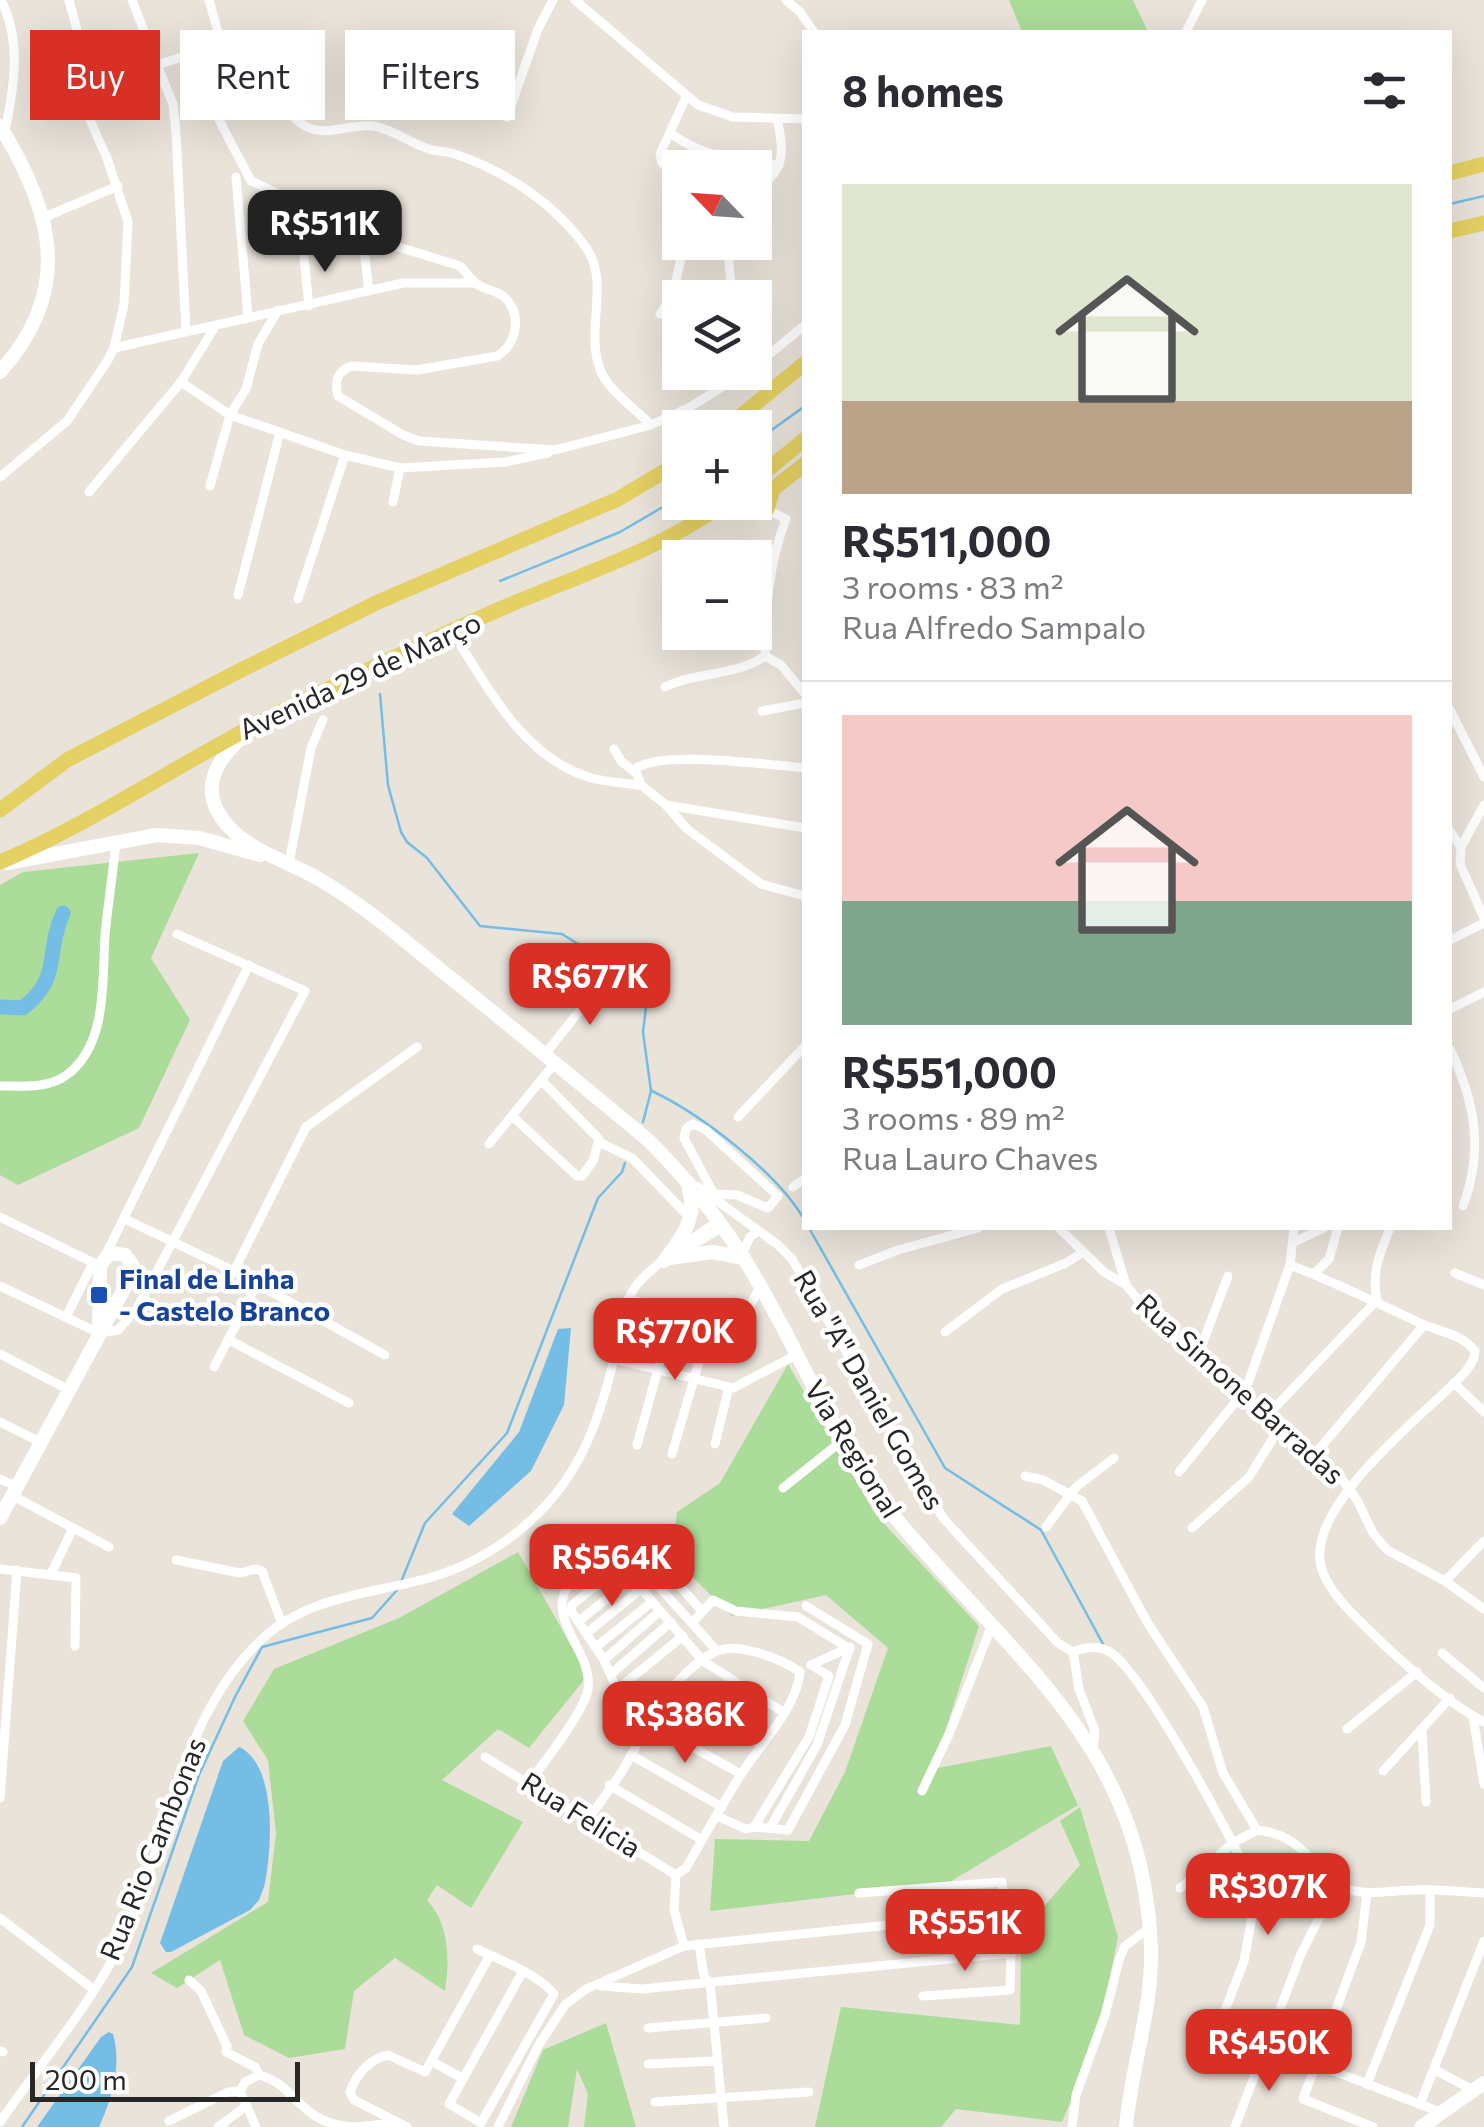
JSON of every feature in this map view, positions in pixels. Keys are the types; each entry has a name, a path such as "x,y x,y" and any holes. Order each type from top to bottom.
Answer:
{"main road":[{"path":"0,372 30,331 46,289 44,217 36,192 2,130"},
{"path":"1452,172 1484,164"},
{"path":"1452,231 1484,223"},
{"path":"747,410 802,367"},
{"path":"772,466 802,441"},
{"path":"786,454 802,450"},
{"path":"772,490 802,466"},
{"name":"Avenida 29 de Março","path":"0,810 67,760 243,669 378,602 618,498 662,472"},
{"name":"Avenida 29 de Março","path":"0,863 40,845 260,722 507,606 616,563 694,520"},
{"name":"Via Regional","path":"260,722 235,743 217,766 211,794 215,807 234,832 366,910 550,1058 648,1140 681,1173 743,1256 843,1440 894,1518 1048,1685 1093,1748 1114,1789 1134,1843 1149,1928 1148,1998 1126,2127"},
{"name":"Via Regional","path":"0,863 142,836 174,835 285,861"},
{"path":"671,1257 690,1218 692,1202 681,1173"},
{"path":"0,1518 132,1271 132,1264 115,1252 99,1262 98,1333"},
{"path":"671,1257 712,1252 743,1256"},
{"path":"1421,2127 1479,2086"}],"street":[{"path":"1,0 13,34 15,75 2,130"},
{"path":"0,477 66,421 114,348 124,304 128,222 118,186 81,100 81,45 70,0"},
{"path":"132,0 143,30"},
{"path":"210,0 218,30"},
{"path":"515,94 538,29 553,0"},
{"path":"575,0 686,97 722,115 802,119"},
{"path":"786,0 813,30"},
{"path":"1187,30 1202,0"},
{"path":"160,75 175,118 186,332"},
{"path":"663,150 686,97"},
{"path":"772,177 784,148 778,119"},
{"path":"219,120 251,180 292,200 318,222 460,266 474,283"},
{"path":"299,120 307,127 326,131 363,125 385,129 432,150 448,152 517,184 557,215 593,261 597,283 594,333 602,374 651,425"},
{"path":"670,132 714,156 779,165"},
{"path":"236,177 248,316"},
{"path":"44,217 118,186"},
{"path":"303,248 309,306"},
{"path":"364,249 368,291"},
{"path":"660,314 673,293 680,260"},
{"path":"114,348 416,280 474,283 501,294 511,304 516,324 506,350 497,356 416,370 351,366 337,378 338,396 419,441 554,450"},
{"path":"210,486 230,415 246,389 258,344 278,310"},
{"path":"89,492 181,382 216,325"},
{"path":"772,352 802,328"},
{"path":"181,382 230,415 345,455 400,468 538,457 651,425 717,390"},
{"path":"238,596 280,432"},
{"path":"298,600 345,455"},
{"path":"393,502 400,468"},
{"path":"765,656 767,600 776,544 786,519 772,512"},
{"path":"461,646 513,726 532,742 584,776 641,785"},
{"path":"665,687 702,673 749,667 765,656"},
{"path":"765,656 782,665 802,690"},
{"path":"762,711 802,704"},
{"path":"1452,714 1484,777"},
{"path":"285,861 311,748 323,720"},
{"path":"614,749 641,785 686,828 761,884 802,895"},
{"path":"632,770 650,762 706,760 802,768"},
{"path":"666,805 802,828"},
{"path":"1452,939 1484,920 1455,866 1484,806"},
{"path":"1452,833 1461,847"},
{"path":"0,1086 31,1086 58,1080 70,1073 89,1045 101,1008 116,841"},
{"path":"0,1286 98,1333 113,1332 129,1319 305,991 177,934"},
{"path":"66,1318 124,1219 249,965"},
{"path":"489,1144 541,1080 550,1058 604,979"},
{"path":"1452,1008 1484,992"},
{"path":"234,1272 306,1126 417,1047"},
{"path":"738,1118 802,1049"},
{"path":"1452,1053 1472,1095 1476,1120 1475,1168 1462,1206"},
{"path":"541,1080 599,1142 632,1158 690,1218"},
{"path":"512,1116 576,1176 582,1176 594,1161 599,1142"},
{"path":"692,1124 706,1130 778,1196 768,1208 736,1195 713,1196 684,1138 692,1124"},
{"name":"Rua \"A\" Daniel Gomes","path":"681,1173 778,1245 803,1273 943,1518 1058,1643 1072,1652"},
{"path":"793,1187 802,1180"},
{"path":"0,1218 99,1262"},
{"path":"124,1219 234,1272 385,1355"},
{"name":"Rua Rio Cambonas","path":"0,2122 114,1956 133,1915 199,1731 251,1650 282,1624 320,1604 464,1566 521,1529 550,1500 587,1447 601,1408 628,1299 642,1278 720,1224"},
{"path":"859,1265 971,1230"},
{"path":"1061,1230 1104,1272 1126,1285"},
{"name":"Rua Simone Barradas","path":"1110,1230 1126,1285 1155,1320 1315,1454 1348,1487 1372,1533 1387,1550 1445,1581 1484,1609"},
{"path":"1179,1472 1242,1396 1290,1265 1294,1230"},
{"path":"1294,1242 1320,1230"},
{"path":"1314,1274 1329,1259 1337,1230"},
{"path":"1377,1300 1373,1280 1376,1262 1389,1230"},
{"path":"743,1256 750,1237 758,1231"},
{"path":"945,1332 1002,1289 1084,1252"},
{"path":"1290,1265 1377,1300 1474,1347 1475,1360 1454,1384 1348,1487 1322,1540 1320,1562 1323,1572 1360,1621 1417,1672 1484,1722"},
{"path":"1456,1274 1484,1284"},
{"path":"1197,1358 1228,1276"},
{"path":"214,1368 257,1284"},
{"path":"628,1299 739,1326 760,1287"},
{"path":"1267,1416 1377,1300"},
{"path":"637,1445 674,1311"},
{"path":"672,1454 711,1321"},
{"path":"1315,1454 1424,1325"},
{"path":"229,1340 349,1403"},
{"path":"0,1354 69,1390"},
{"path":"614,1359 731,1388 796,1355"},
{"path":"1454,1384 1484,1412"},
{"path":"715,1444 731,1388"},
{"path":"0,1422 42,1443"},
{"path":"1192,1528 1249,1477 1280,1427"},
{"path":"783,1488 843,1440"},
{"path":"1046,1527 1071,1493 1114,1458"},
{"path":"1025,1476 1043,1480 1082,1501 1147,1622 1203,1707 1223,1773 1257,1830"},
{"path":"0,1479 109,1547"},
{"path":"50,1574 73,1528"},
{"path":"1445,1581 1484,1541"},
{"path":"648,1550 701,1610"},
{"path":"634,1558 716,1650"},
{"path":"176,1560 240,1573 262,1571 282,1624"},
{"path":"639,1739 604,1660 571,1611 572,1605 621,1568 702,1662 783,1712"},
{"path":"0,1569 77,1580 74,1646"},
{"path":"0,1798 17,1570"},
{"path":"529,1783 581,1706 588,1688 586,1670 562,1608 566,1588 579,1574"},
{"path":"579,1620 632,1578"},
{"path":"587,1633 641,1589"},
{"path":"692,1622 713,1600 736,1611 798,1617 849,1649"},
{"path":"596,1647 652,1602"},
{"path":"630,1755 720,1811 740,1828 790,1828 845,1725 868,1646 866,1640 806,1606"},
{"path":"604,1660 660,1611"},
{"path":"611,1674 671,1622"},
{"path":"922,1791 950,1732 992,1624"},
{"path":"770,1828 817,1745 856,1635"},
{"path":"618,1690 683,1636"},
{"path":"1093,1748 1095,1731 1078,1688 1072,1652 1092,1647 1106,1650 1120,1660 1141,1688 1260,1890 1244,1961 1221,2021 1222,2028 1440,2112"},
{"path":"684,1946 672,1898 676,1875 686,1868 783,1712 800,1672 849,1649"},
{"path":"590,1819 671,1689 716,1650 756,1652 788,1663 800,1672"},
{"path":"1442,1653 1484,1688"},
{"path":"754,1826 809,1737 830,1676 810,1665"},
{"path":"1346,1728 1417,1672"},
{"path":"671,1689 761,1744"},
{"path":"1383,1771 1450,1698"},
{"path":"1474,1717 1484,1784"},
{"path":"648,1723 741,1774"},
{"path":"1422,1731 1426,1802"},
{"name":"Rua Felicia","path":"485,1756 676,1875"},
{"path":"610,1785 702,1840"},
{"path":"1180,1888 1233,1842 1257,1830 1284,1837 1306,1852 1336,1884 1367,1892 1484,1893"},
{"path":"859,1893 1003,1883 1012,1987 1008,1992 924,1996"},
{"path":"1235,2127 1307,1940 1336,1884"},
{"path":"1368,2084 1430,1925 1430,1890"},
{"path":"1367,1892 1360,1942 1303,2097 1307,2103 1373,2127"},
{"path":"498,2127 557,2015 575,1996 684,1946 1007,1912"},
{"path":"0,1918 92,1989"},
{"path":"1072,2127 1076,2095 1105,2015 1119,1960 1125,1946 1149,1928"},
{"path":"1420,2104 1484,1941"},
{"path":"699,1944 704,1976 710,1983 724,2127"},
{"path":"477,1949 490,1955 522,1973 552,1990 553,1996 482,2122 449,2104 522,1973"},
{"path":"598,1985 642,1989 1011,1953"},
{"path":"403,2125 354,2100 350,2092 368,2064 380,2056 392,2056 426,2072 490,1955"},
{"path":"190,1980 203,1994 228,2046 226,2052 279,2084 304,2116 356,2127 403,2125"},
{"path":"648,2028 766,2018"},
{"path":"648,2064 717,2060"},
{"path":"432,2061 462,2078"},
{"path":"1434,2070 1479,2086"},
{"path":"170,2121 240,2089 259,2075"},
{"path":"240,2089 256,2127"},
{"path":"654,2102 809,2092"},
{"path":"218,2127 245,2107"}],"green space":[{"path":"1009,0 1133,0 1147,30 1021,30"},
{"path":"199,853 151,958 190,1020 139,1128 18,1185 0,1175 0,885 23,872"},
{"path":"788,1364 875,1514 979,1626 933,1769 1051,1746 1078,1805 948,1883 710,1911 715,1839 809,1841 845,1772 888,1648 826,1595 732,1616 672,1557 677,1512 720,1483"},
{"path":"518,1552 588,1675 529,1748 498,1729 442,1780 523,1822 471,1908 437,1885 427,1900 444,1931 445,1991 395,1958 354,1991 345,2049 289,2058 244,2035 220,1960 177,1988 151,1973 268,1902 276,1833 268,1760 243,1721 274,1669 399,1618"},
{"path":"1080,1807 1118,1937 1098,2037 1062,2122 956,2109 941,2127 815,2127 841,2007 1020,2025 1021,1933 1080,1865 1060,1821"},
{"path":"606,2023 636,2127 584,2127 588,2094 577,2069 568,2127 511,2127 543,2050"}],"water":[{"path":"571,1328 564,1405 531,1471 469,1526 452,1514 519,1432 558,1329"},
{"path":"239,1747 252,1757 266,1790 270,1832 264,1887 250,1910 166,1952 160,1943 223,1761"},
{"path":"109,2032 116,2046 116,2069 99,2127 37,2127 101,2037"}],"waterway":[{"path":"1452,204 1484,196"},
{"path":"772,430 802,408"},
{"path":"500,581 620,532 662,508"},
{"path":"380,694 388,785 401,832 427,858 480,926 562,934 610,964 640,964 645,970 649,982 643,1032 651,1091 643,1122"},
{"path":"0,1007 23,1008 43,986 63,913"},
{"path":"652,1091 737,1147 777,1184 802,1216"},
{"path":"401,1582 425,1523 507,1433 598,1198 622,1172 625,1163"},
{"path":"810,1230 945,1468 1041,1530 1103,1644"},
{"path":"22,2127 132,1967 199,1775 262,1647 372,1618 398,1589"}],"place":[{"name":"Final de Linha - Castelo Branco","path":"99,1295"}]}
